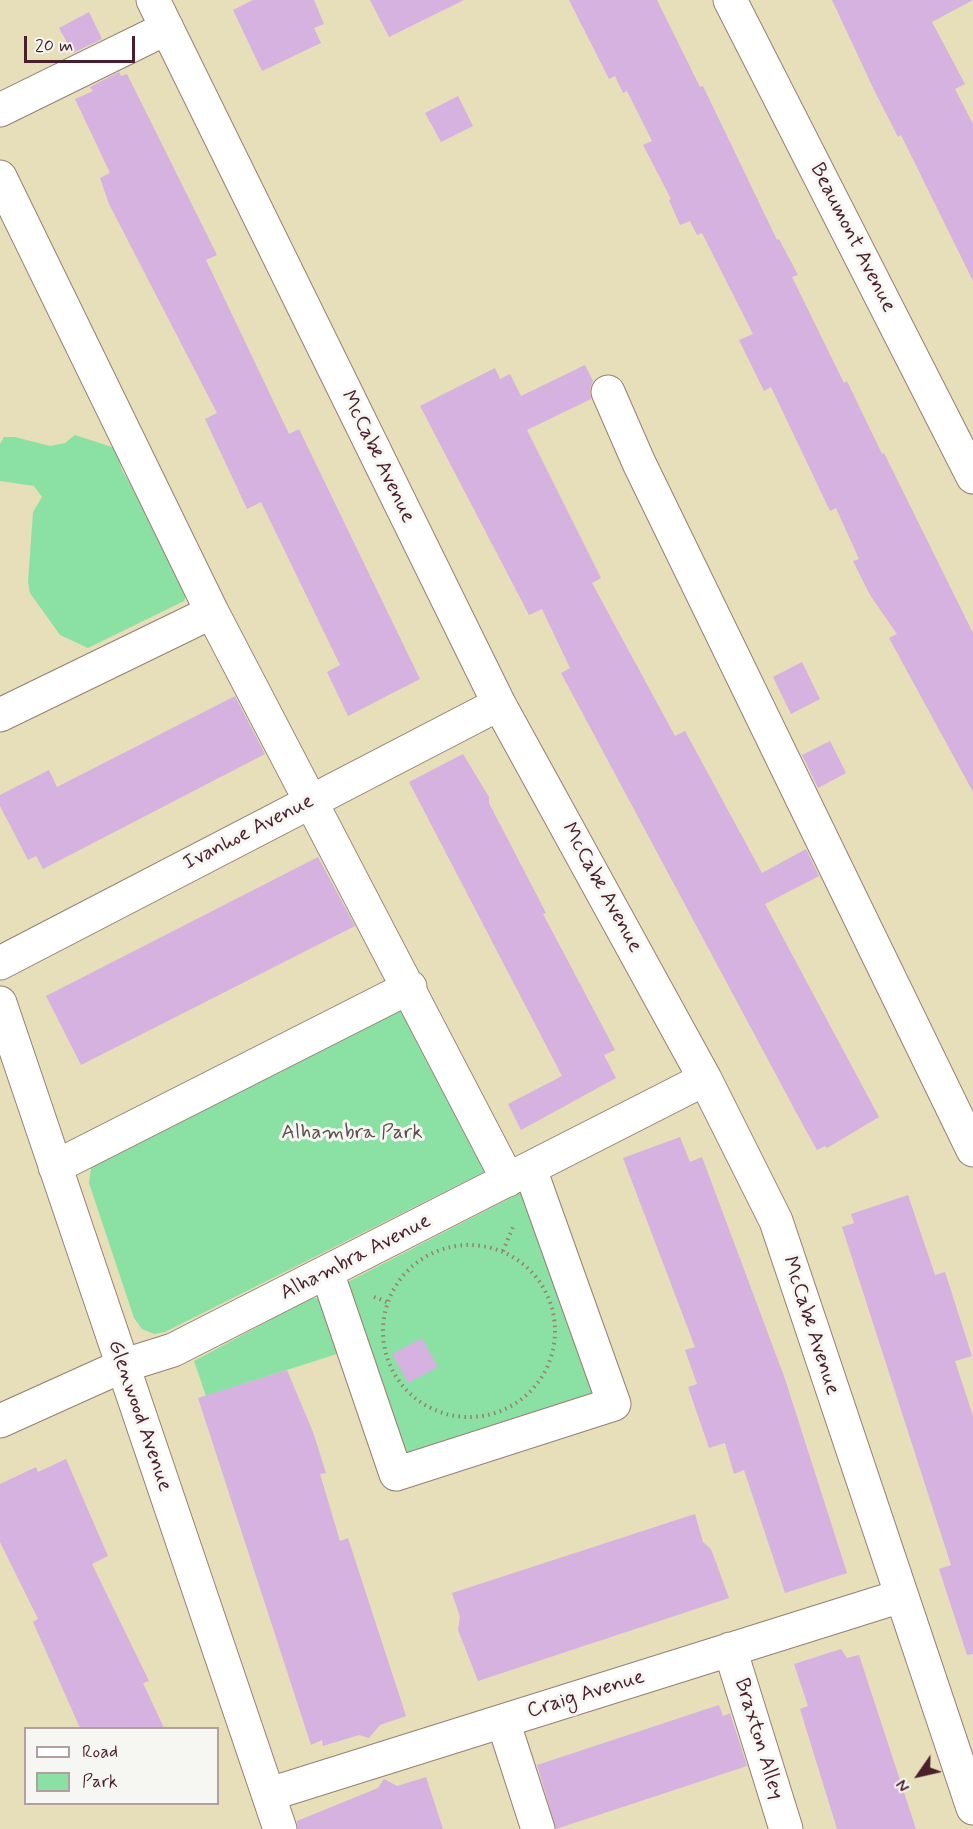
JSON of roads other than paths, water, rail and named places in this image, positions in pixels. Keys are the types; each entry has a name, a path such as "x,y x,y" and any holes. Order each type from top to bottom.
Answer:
{"street":[{"name":"Beaumont Avenue","path":"730,0 973,477"},
{"path":"0,110 160,14"},
{"name":"McCabe Avenue","path":"160,14 499,704 705,1079 776,1221 973,1808"},
{"path":"0,177 212,612 410,987 519,1174 614,1404 396,1474 327,1272"},
{"path":"608,392 639,463 973,1150"},
{"path":"0,715 212,612"},
{"name":"Ivanhoe Avenue","path":"0,963 499,704"},
{"path":"55,1167 410,987"},
{"name":"Glenwood Avenue","path":"0,1003 280,1829"},
{"name":"Alhambra Avenue","path":"0,1421 122,1366 173,1350 705,1079"},
{"name":"Craig Avenue","path":"270,1794 902,1596"},
{"name":"Braxton Alley","path":"730,1649 786,1829"},
{"path":"503,1721 538,1829"}],"park label":[{"name":"Alhambra Park","path":"352,1134"}]}
